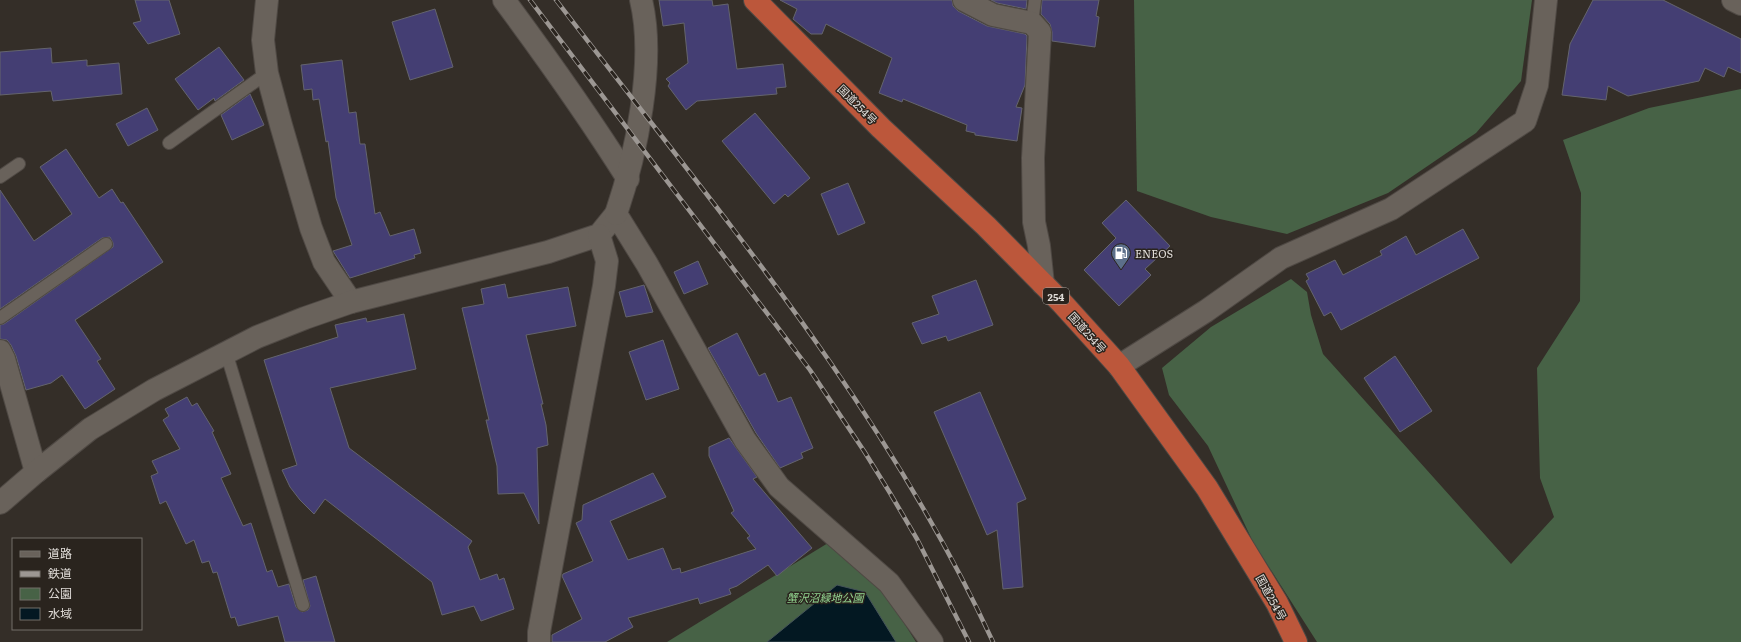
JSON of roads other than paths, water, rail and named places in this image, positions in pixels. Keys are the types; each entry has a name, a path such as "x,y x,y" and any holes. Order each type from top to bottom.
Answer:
{"highway":[{"name":"国道254号","path":"755,0 880,128 986,226 1043,284 1119,366 1207,488 1277,603 1296,642"}],"street":[{"path":"267,0 262,40 267,73 311,228 324,262 351,302"},
{"path":"504,0 599,132 628,179"},
{"path":"0,503 90,429 154,390 226,352 305,318 351,302 548,252 599,235 616,214 628,179 637,138 646,63 646,32 641,0"},
{"path":"964,0 992,15 1032,23 1040,32 1033,158 1033,190 1034,222 1039,246 1043,284"},
{"path":"1119,366 1206,311 1281,258 1391,209 1525,121 1537,85 1546,0"},
{"path":"1733,0 1741,4"},
{"path":"616,214 647,264 745,440 779,487 889,583 932,642"},
{"path":"539,642 541,624 604,286 607,261 599,235"},
{"path":"0,351 4,359 36,472"}],"lane":[{"path":"1032,23 1035,0"},
{"path":"169,143 267,73"},
{"path":"0,177 19,164"},
{"path":"0,318 106,244"},
{"path":"226,352 303,605"}],"water":[{"path":"837,585 865,592 896,642 767,642"}],"railway":[{"path":"530,0 810,370 864,451 917,539 969,642"},
{"path":"556,0 735,231 848,389 901,471 949,555 993,642"}],"place":[{"name":"ENEOS","path":"1121,270"}],"park label":[{"name":"蟹沢沼緑地公園","path":"825,597"}]}
